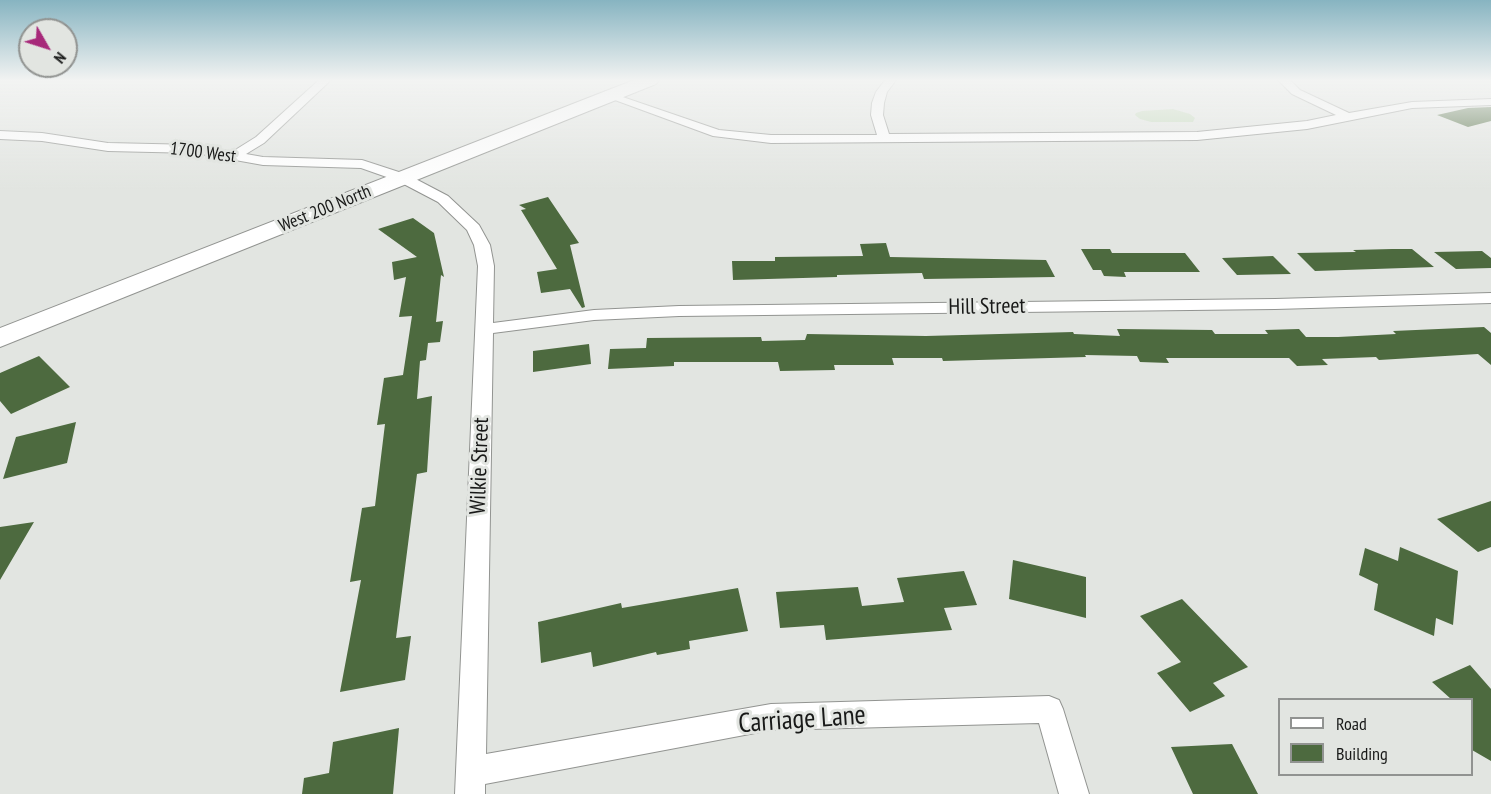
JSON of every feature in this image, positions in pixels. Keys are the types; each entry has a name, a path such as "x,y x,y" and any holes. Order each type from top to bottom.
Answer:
{"main road":[{"name":"West 200 North","path":"0,338 557,117"}],"street":[{"path":"234,156 260,140 285,117"},
{"path":"671,117 717,133 771,139 1197,136 1267,130 1340,117"},
{"path":"877,117 884,138"},
{"name":"1700 West","path":"0,135 42,137 108,147 196,149 263,161 362,164 403,178"},
{"name":"Wilkie Street","path":"403,178 442,199 474,228 482,245 486,266 470,783"},
{"name":"Hill Street","path":"484,329 594,315 679,311 1275,304 1491,298"},
{"name":"Carriage Lane","path":"470,783 771,717 1049,709 1074,794"}],"green space":[{"path":"1138,117 1195,118 1193,122 1151,122"}],"building":[{"path":"1442,117 1491,117 1491,121 1468,127"},
{"path":"548,197 579,243 570,245 585,307 582,308 570,289 541,293 537,272 557,269 521,210 526,209 519,205"},
{"path":"413,218 434,233 444,277 441,275 436,322 443,321 440,342 428,343 426,360 420,361 417,399 432,396 427,472 417,474 396,638 411,636 405,680 340,692 361,580 350,582 362,508 375,506 385,424 377,425 384,378 403,375 412,316 399,317 406,277 394,280 392,262 417,257 378,229"},
{"path":"886,243 890,257 1046,260 1055,277 924,279 922,273 733,280 732,261 775,261 775,257 863,256 860,244"},
{"path":"1081,249 1110,249 1112,253 1185,253 1200,272 1124,272 1126,277 1104,276 1101,270 1093,270"},
{"path":"1412,249 1434,267 1315,271 1297,253 1356,252 1353,250"},
{"path":"1482,251 1491,258 1491,268 1456,269 1434,252"},
{"path":"1273,256 1291,274 1237,275 1222,258"},
{"path":"1484,327 1491,333 1491,365 1478,354 1379,360 1376,357 1322,359 1328,365 1297,366 1289,358 1166,358 1169,363 1140,362 1137,356 1085,355 1086,357 943,361 942,358 892,358 894,365 834,365 835,370 780,371 778,362 674,362 674,366 608,369 610,349 646,348 647,338 761,337 762,341 805,340 807,334 926,336 1073,332 1074,334 1120,336 1117,329 1212,330 1215,334 1268,334 1265,330 1299,329 1306,337 1338,337 1396,334 1393,331"},
{"path":"589,344 591,364 533,372 533,351"},
{"path":"39,356 70,387 11,414 0,401 0,373"},
{"path":"76,422 67,463 3,479 16,437"},
{"path":"1491,501 1491,547 1478,552 1437,519"},
{"path":"34,522 0,580 0,527"},
{"path":"1400,547 1458,571 1453,625 1436,618 1434,636 1374,610 1378,584 1359,575 1365,548 1398,561"},
{"path":"1013,560 1086,577 1086,618 1009,599"},
{"path":"964,571 977,605 944,608 952,630 826,640 824,625 780,628 776,592 858,587 862,606 904,602 897,578"},
{"path":"738,588 748,631 689,641 690,649 657,655 656,652 593,667 591,652 541,663 538,622 621,603 622,608"},
{"path":"1182,599 1248,667 1213,683 1225,696 1190,712 1157,673 1181,662 1140,616"},
{"path":"1470,665 1491,689 1491,761 1473,751 1473,698 1450,698 1432,682"},
{"path":"399,728 393,794 302,794 304,778 329,773 333,742"},
{"path":"1232,744 1258,794 1193,794 1171,747"}]}
